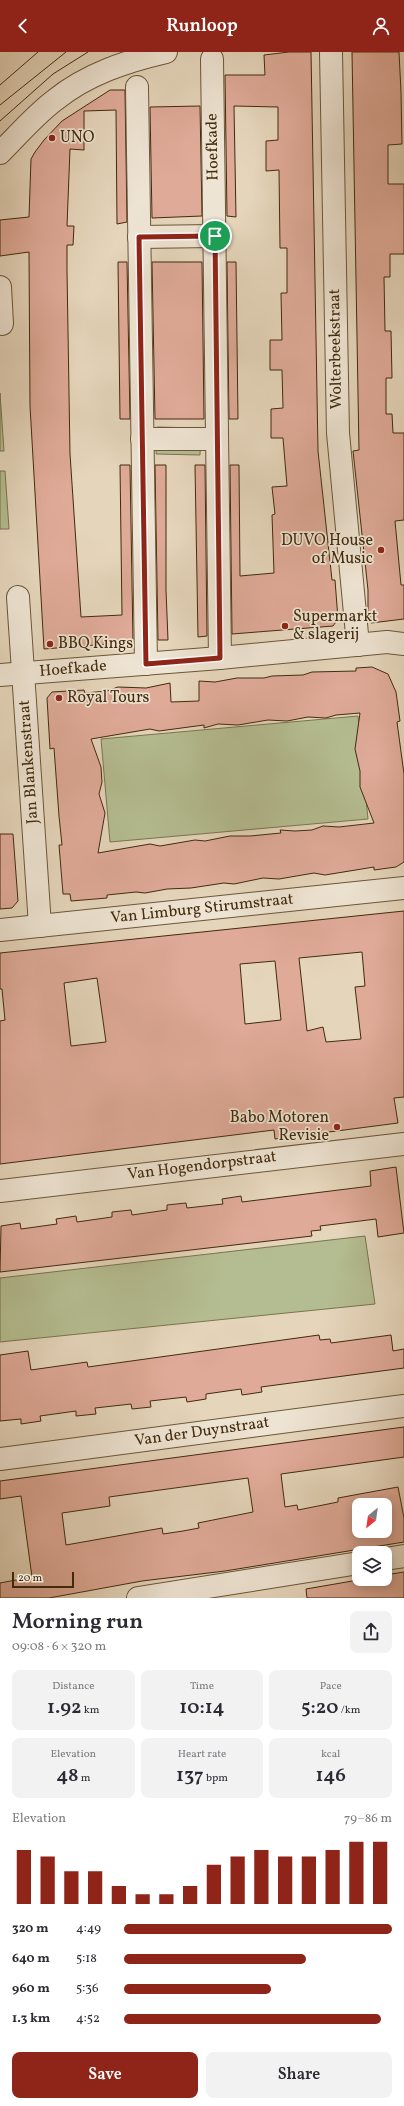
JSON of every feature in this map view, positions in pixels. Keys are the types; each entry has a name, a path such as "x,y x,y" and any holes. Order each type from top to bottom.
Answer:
{"street":[{"path":"0,152 55,100 92,76 134,59 166,52"},
{"name":"Wolterbeekstraat","path":"331,52 338,433 358,645"},
{"name":"Hoefkade","path":"212,59 220,658"},
{"path":"137,87 146,664"},
{"path":"139,237 215,236"},
{"path":"0,287 2,324"},
{"path":"142,439 217,438"},
{"name":"Jan Blankenstraat","path":"18,597 40,926"},
{"name":"Hoefkade","path":"0,675 220,658 387,642 404,644"},
{"name":"Van Limburg Stirumstraat","path":"0,930 404,888"},
{"name":"Van Hogendorpstraat","path":"0,1190 404,1144"},
{"name":"Van der Duynstraat","path":"0,1459 404,1406"},
{"path":"392,1558 404,1556"},
{"path":"138,1598 213,1592 352,1564"}],"green space":[{"path":"0,393 4,451 0,451"},
{"path":"157,427 201,428 200,455 156,454"},
{"path":"0,471 5,471 9,529 0,529"},
{"path":"358,716 368,819 110,842 101,739"},
{"path":"365,1236 375,1304 0,1342 0,1278"}],"building":[{"path":"289,52 311,52 318,451 332,580 335,580 338,619 333,626 232,634 230,465 239,465 240,576 274,573 272,515 275,514 272,487 287,486 283,438 271,438 271,409 283,408 282,370 270,370 270,340 282,340 281,293 287,293 287,248 280,248 279,170 266,171 266,141 278,140 278,107 234,106 236,217 227,216 225,75 265,75 264,55"},
{"path":"352,52 399,52 401,92 402,144 388,145 388,184 404,184 404,254 390,254 390,277 384,277 385,331 391,331 392,378 386,378 386,414 392,414 393,433 404,433 404,520 395,521 401,585 404,585 404,619 371,623 368,613 368,590 353,451 359,450"},
{"path":"110,90 125,90 127,222 117,224 116,110 84,111 84,150 70,149 67,226 74,226 73,245 67,245 70,454 81,617 122,615 120,465 130,465 133,642 44,649 30,406 29,252 0,256 0,220 29,217 31,159 35,152 62,121"},
{"path":"200,106 202,216 152,218 150,107"},
{"path":"118,262 127,262 130,419 120,419"},
{"path":"152,262 202,262 204,419 155,419"},
{"path":"227,262 236,262 238,419 229,419"},
{"path":"155,465 166,465 166,590 168,640 158,640"},
{"path":"195,465 205,465 207,636 198,637"},
{"path":"372,667 388,674 396,692 400,721 397,722 404,774 404,862 396,867 374,870 374,867 325,875 314,873 279,879 263,878 234,884 224,883 191,888 167,889 145,893 136,892 107,895 107,898 71,901 70,894 63,894 59,845 62,845 54,748 50,749 47,698 52,692 84,690 85,693 107,691 118,687 146,688 170,683 171,702 199,701 199,681 215,682 237,678 264,678 272,676 303,675 312,672 356,671 356,668","holes":["360,713 355,749 360,771 360,787 374,823 339,827 323,826 312,830 280,830 281,833 230,836 205,841 195,840 160,846 150,844 98,853 105,813 99,794 102,782 101,767 91,739 150,729 159,731 204,725 204,728 218,724 238,725 268,720 287,721 308,717 326,718 336,715"]},
{"path":"0,834 13,834 18,901 12,908 0,909"},
{"path":"404,911 404,1097 394,1098 398,1123 275,1139 274,1130 0,1164 0,1021 5,1020 2,989 0,989 0,953","holes":["362,952 365,986 355,987 361,1039 326,1042 323,1027 307,1031 299,958","275,961 281,1020 245,1024 240,964","97,978 106,1042 71,1046 64,983"]},
{"path":"396,1167 404,1233 378,1237 376,1219 320,1226 321,1230 311,1231 312,1236 0,1272 1,1226 20,1223 21,1229 57,1224 56,1219 76,1216 77,1222 112,1217 112,1212 131,1210 132,1215 167,1210 167,1205 186,1203 187,1208 223,1204 222,1199 241,1196 242,1202 371,1186 370,1171"},
{"path":"319,1335 320,1340 330,1339 331,1343 391,1335 393,1351 404,1349 404,1368 261,1387 262,1392 242,1395 241,1389 206,1394 206,1399 187,1402 186,1397 150,1401 151,1407 132,1409 131,1404 95,1408 96,1414 76,1416 76,1411 40,1416 41,1421 21,1424 21,1419 0,1421 0,1355 28,1351 31,1370 87,1362 88,1367"},
{"path":"404,1427 404,1457 281,1474 285,1507 297,1505 298,1510 338,1502 338,1498 398,1487 404,1518 404,1542 379,1546 352,1546 352,1550 225,1571 142,1581 49,1598 0,1598 0,1583 32,1577 21,1496 0,1499 0,1481","holes":["248,1478 253,1512 198,1523 199,1528 183,1531 163,1534 162,1528 66,1545 62,1513 110,1506 109,1497"]},
{"path":"404,1572 404,1598 307,1598 306,1589 352,1581 352,1586 392,1586 392,1574"}],"tram line":[{"path":"0,85 38,52"},
{"path":"0,105 66,52"},
{"path":"0,121 53,74 88,52"}],"place":[{"name":"UNO","path":"52,138"},
{"name":"DUVO House of Music","path":"381,550"},
{"name":"Supermarkt & slagerij","path":"285,626"},
{"name":"BBQ Kings","path":"50,644"},
{"name":"Royal Tours","path":"59,698"},
{"name":"Babo Motoren Revisie","path":"337,1127"}],"route":[{"path":"215,236 220,658 146,664 139,237 215,236"}]}
